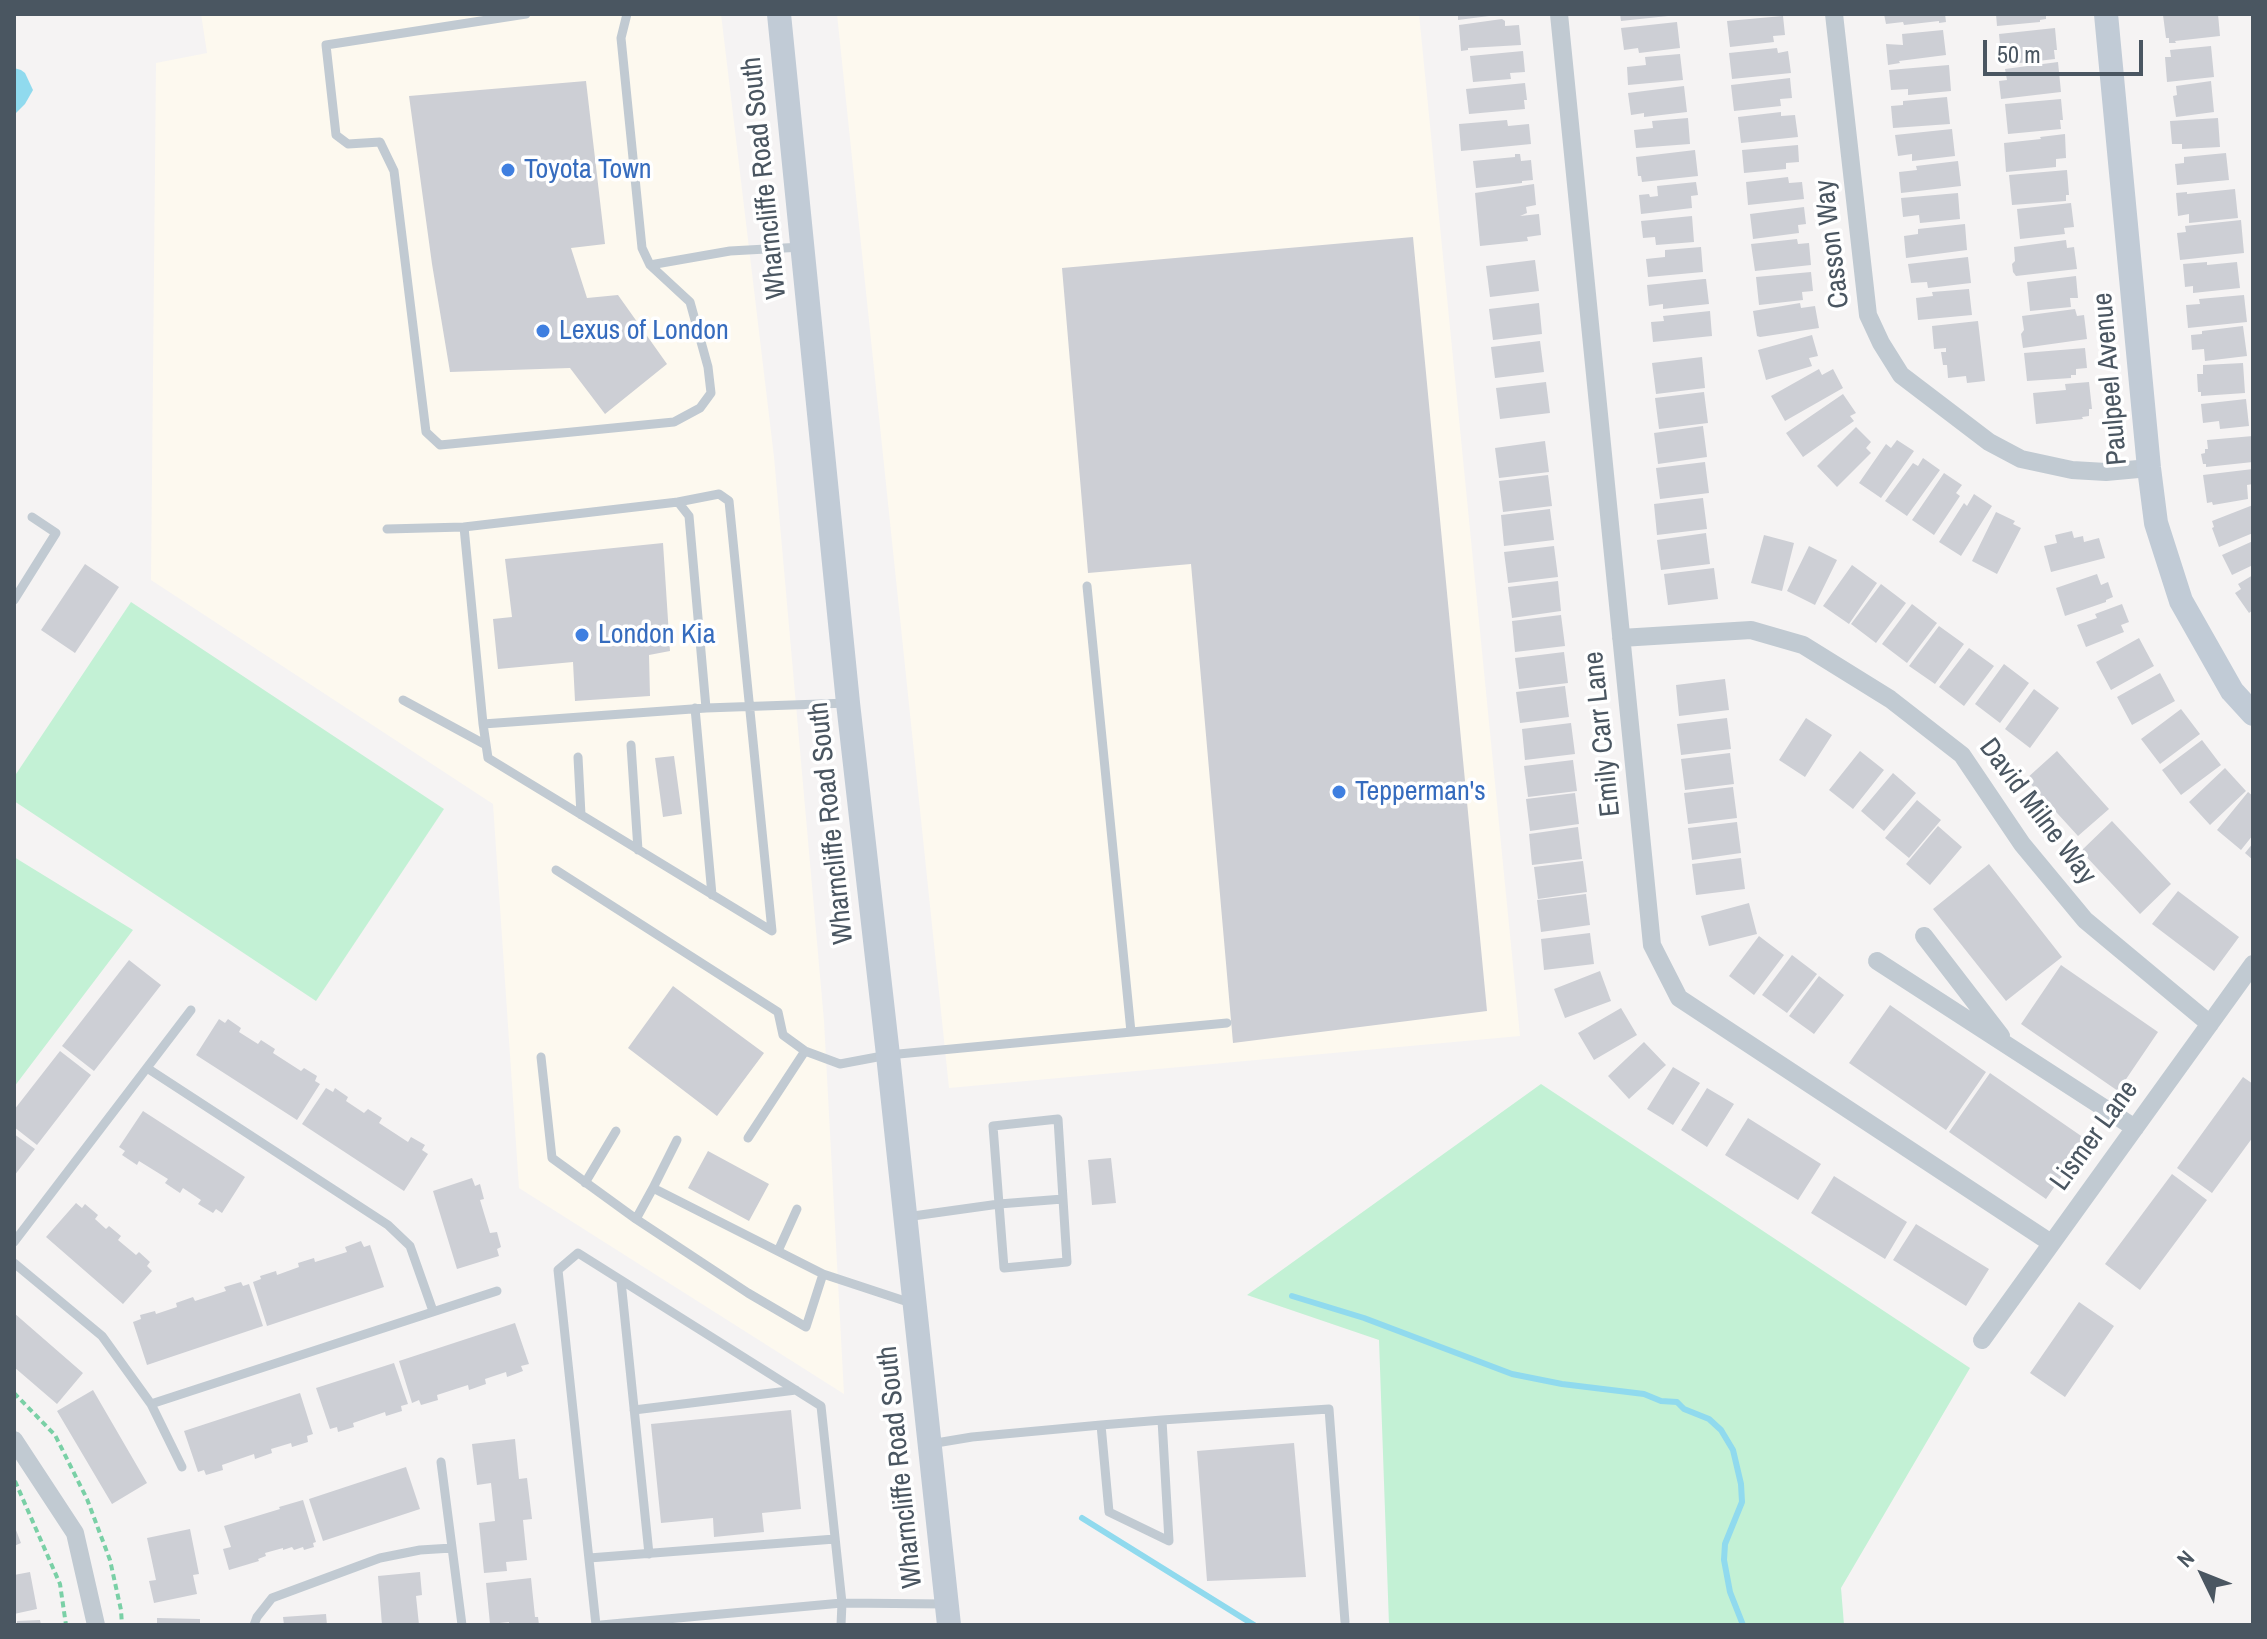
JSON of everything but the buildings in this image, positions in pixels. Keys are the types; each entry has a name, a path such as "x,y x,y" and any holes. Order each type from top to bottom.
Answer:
{"main road":[{"name":"Wharncliffe Road South","path":"779,14 848,703 947,1614"},
{"name":"Paulpeel Avenue","path":"2106,14 2156,523 2181,601 2232,691 2253,714"}],"street":[{"name":"Emily Carr Lane","path":"1559,14 1652,945 1679,998 2051,1243"},
{"name":"Casson Way","path":"1834,14 1868,315 1901,375 1989,442 2021,459 2072,470 2106,472 2149,468"},
{"name":"David Milne Way","path":"1621,638 1751,630 1803,645 1890,699 1962,755 2022,844 2085,920 2210,1024"},
{"path":"1924,936 2010,1047"},
{"path":"1877,961 2135,1128"},
{"name":"Lismer Lane","path":"1982,1340 2253,964"},
{"path":"14,1440 75,1533 96,1625"}],"lane":[{"path":"526,14 326,45 336,135 348,144 380,142 394,171 426,432 440,445 674,422 700,408 711,393 708,367 690,302 673,283 650,265 642,248 621,38 627,14"},
{"path":"650,265 730,251 802,247"},
{"path":"387,529 464,527 678,502 719,494 729,501 772,931 488,758 464,527"},
{"path":"678,502 689,516 712,895"},
{"path":"14,600 56,533 32,517"},
{"path":"1087,586 1131,1032"},
{"path":"403,700 486,745"},
{"path":"483,724 749,705 848,703"},
{"path":"631,745 638,850"},
{"path":"578,757 581,815"},
{"path":"556,870 778,1012 783,1035 805,1051 840,1064 888,1055 1227,1023"},
{"path":"14,1242 191,1010"},
{"path":"748,1138 805,1051"},
{"path":"541,1057 552,1158 636,1219 748,1293 806,1327 823,1274"},
{"path":"147,1068 388,1225 410,1246 433,1311"},
{"path":"1058,1119 1063,1199 1067,1262 1004,1268 993,1126 1058,1119"},
{"path":"585,1183 616,1131"},
{"path":"636,1219 677,1140"},
{"path":"653,1188 823,1274 914,1304"},
{"path":"906,1217 1063,1199"},
{"path":"778,1251 797,1209"},
{"path":"841,1625 842,1603 821,1406 578,1253 558,1270 599,1625 842,1603 947,1614"},
{"path":"14,1263 102,1336 151,1404 182,1467"},
{"path":"621,1281 649,1554"},
{"path":"151,1404 497,1291"},
{"path":"634,1410 796,1390"},
{"path":"930,1444 1101,1425 1329,1409 1345,1622"},
{"path":"1101,1425 1109,1512 1169,1541 1162,1420"},
{"path":"441,1462 462,1625"},
{"path":"589,1558 835,1539"},
{"path":"254,1625 272,1598 380,1558 420,1550 452,1548"}],"path":[{"path":"14,1393 55,1435 87,1499 110,1560 122,1625"},
{"path":"14,1478 60,1584 66,1625"}],"shaded area":[{"path":"201,14 721,14 774,457 824,1021 844,1394 519,1188 493,804 151,580 156,63 207,53"},
{"path":"837,14 1419,14 1520,1036 949,1088"}],"green space":[{"path":"131,602 444,809 316,1001 14,801 14,777"},
{"path":"14,857 133,930 14,1087"},
{"path":"1541,1084 1970,1368 1841,1588 1844,1625 1389,1625 1379,1340 1247,1295"}],"water":[{"path":"14,68 25,73 33,90 14,115"}],"waterway":[{"path":"1292,1296 1364,1318 1512,1374 1644,1394 1661,1401 1677,1402 1684,1409 1709,1419 1721,1430 1733,1450 1741,1484 1742,1502 1725,1544 1724,1560 1730,1592 1743,1625"},
{"path":"1082,1518 1254,1625"}],"place":[{"name":"Toyota Town","path":"508,170"},
{"name":"Lexus of London","path":"543,331"},
{"name":"London Kia","path":"582,635"},
{"name":"Tepperman's","path":"1339,792"}]}
